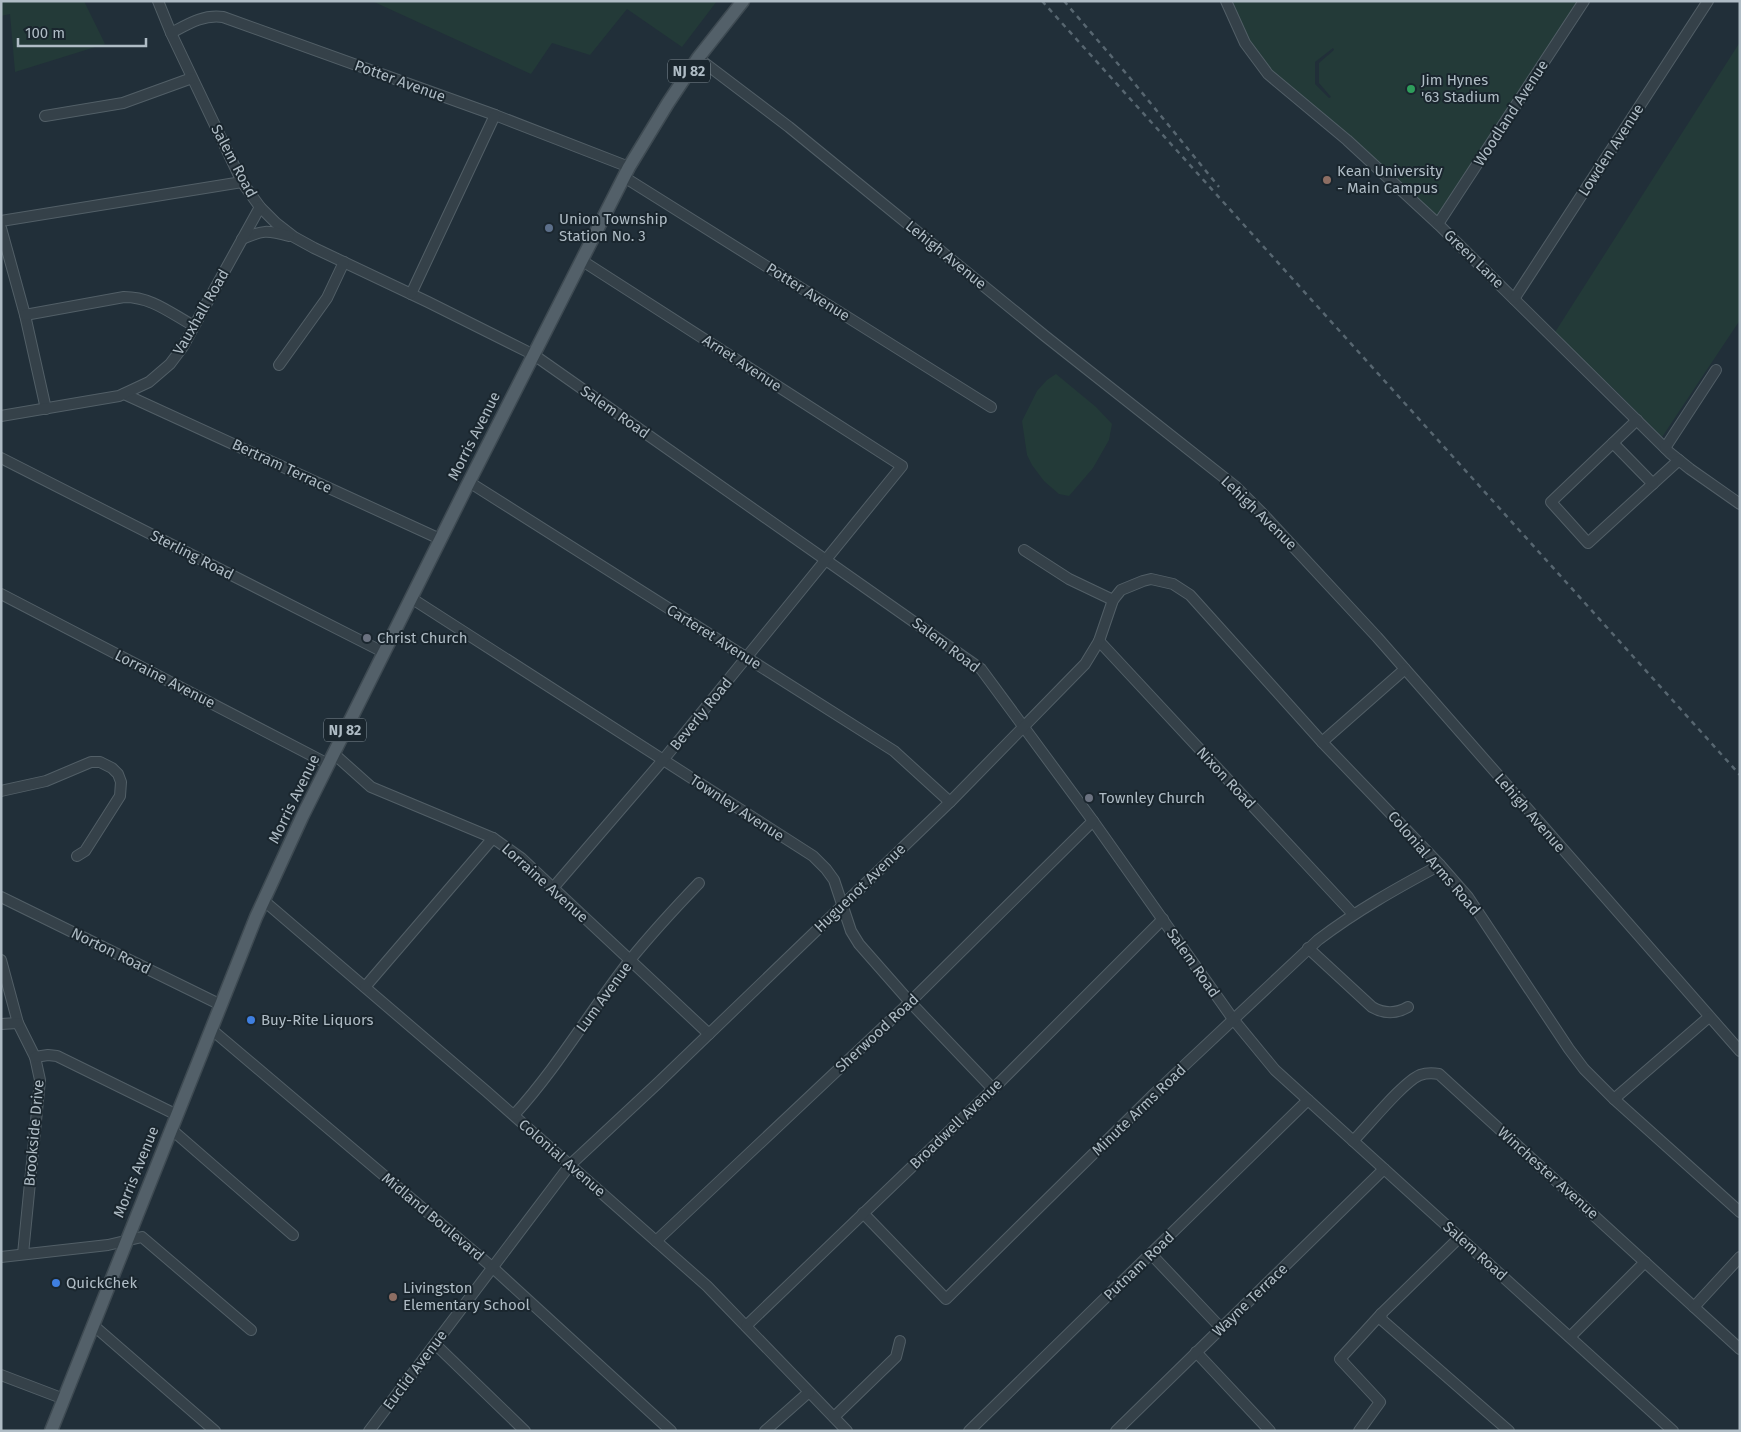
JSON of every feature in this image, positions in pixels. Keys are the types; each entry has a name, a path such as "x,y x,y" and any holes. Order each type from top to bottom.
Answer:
{"main road":[{"name":"Morris Avenue","path":"51,1431 125,1241 263,900 331,759 383,652 627,172 668,103 698,58 743,1"}],"street":[{"name":"Salem Road","path":"158,1 192,78 242,182 260,207 276,223 294,237 534,355 981,669 1093,821 1233,1019 1276,1070 1673,1431"},
{"name":"Green Lane","path":"1226,1 1245,44 1268,74 1347,140 1438,224 1665,448 1740,504"},
{"name":"Woodland Avenue","path":"1438,224 1584,1"},
{"name":"Lowden Avenue","path":"1514,299 1708,1"},
{"name":"Potter Avenue","path":"171,32 204,17 223,17 495,115 627,172 991,407"},
{"name":"Lehigh Avenue","path":"698,58 789,127 1045,336 1236,487 1269,520 1405,669 1740,1052"},
{"path":"45,116 123,104 192,78"},
{"path":"411,294 495,115"},
{"path":"1,221 242,182"},
{"name":"Vauxhall Road","path":"1,416 118,396 148,382 170,364 182,348 260,207"},
{"path":"1,228 25,315 46,409"},
{"path":"242,239 256,233 270,231 294,237"},
{"name":"Arnet Avenue","path":"581,260 902,466"},
{"path":"279,365 328,298 344,262"},
{"path":"25,315 124,297 138,297 148,300 194,326"},
{"path":"1665,448 1716,370"},
{"name":"Bertram Terrace","path":"124,394 440,539"},
{"path":"1637,420 1551,502 1588,544 1679,460"},
{"path":"1613,443 1652,484"},
{"name":"Sterling Road","path":"1,458 383,652"},
{"name":"Beverly Road","path":"553,888 663,760 902,466"},
{"name":"Carteret Avenue","path":"469,482 894,751 950,802"},
{"path":"1024,550 1069,579 1113,600"},
{"name":"Colonial Arms Road","path":"1122,590 1151,579 1173,584 1190,595 1322,742 1440,865 1468,897 1584,1069 1614,1099 1740,1212"},
{"name":"Huguenot Avenue","path":"570,1165 843,906 1077,674 1099,641 1113,600 1122,590"},
{"name":"Lorraine Avenue","path":"1,594 331,759 371,787 493,838 521,858 709,1034"},
{"name":"Townley Avenue","path":"411,598 813,856 834,880 851,931 859,944 910,1002 993,1088"},
{"name":"Nixon Road","path":"1099,641 1353,914"},
{"path":"1322,742 1405,669"},
{"path":"1,791 46,781 92,762 105,764 112,768 118,774 121,782 120,796 85,851 78,856"},
{"name":"Sherwood Road","path":"656,1241 910,1002 1093,821"},
{"path":"365,987 493,838"},
{"name":"Minute Arms Road","path":"863,1213 946,1299 1308,948 1353,914 1385,894 1440,865"},
{"name":"Lum Avenue","path":"514,1115 536,1091 630,961 665,919 699,883"},
{"name":"Norton Road","path":"1,897 221,1005"},
{"name":"Colonial Avenue","path":"263,900 514,1115 707,1286 847,1431"},
{"name":"Broadwell Avenue","path":"746,1326 993,1088 1162,919"},
{"path":"1308,948 1377,1010 1389,1013 1401,1011 1408,1007"},
{"name":"Brookside Drive","path":"1,960 18,1023 35,1057 40,1075 23,1254"},
{"path":"1614,1099 1709,1017"},
{"path":"1,1024 18,1023"},
{"name":"Midland Boulevard","path":"211,1029 492,1268 671,1431"},
{"path":"35,1057 57,1056 177,1115"},
{"name":"Winchester Avenue","path":"1353,1141 1407,1084 1421,1075 1440,1074 1740,1349"},
{"name":"Putnam Road","path":"969,1431 1308,1100"},
{"path":"171,1128 292,1235"},
{"name":"Euclid Avenue","path":"372,1430 434,1344 570,1165"},
{"name":"Wayne Terrace","path":"1116,1431 1384,1169"},
{"path":"1,1257 108,1245 142,1236 251,1330"},
{"path":"1359,1431 1380,1402 1340,1359 1381,1314 1460,1237"},
{"path":"1151,1254 1221,1328"},
{"path":"1694,1307 1740,1257"},
{"path":"1570,1337 1645,1262"},
{"path":"1381,1314 1382,1320 1503,1428"},
{"path":"93,1325 215,1431"},
{"path":"834,1417 896,1357 900,1340"},
{"path":"434,1344 525,1431"},
{"path":"1196,1352 1270,1431"},
{"path":"1,1375 64,1399"},
{"path":"765,1431 809,1392"}],"green space":[{"path":"1,1 84,1 105,44 15,72 10,14 1,16"},
{"path":"372,1 717,1 682,47 627,9 590,55 552,43 531,74"},
{"path":"1226,1 1584,1 1438,224 1268,74","holes":["1333,48 1334,50 1319,63 1319,83 1331,97 1329,98 1315,84 1315,62"]},
{"path":"1740,42 1740,320 1662,437 1611,386 1552,337"},
{"path":"1056,374 1096,407 1112,424 1109,440 1093,468 1069,496 1059,494 1044,481 1032,465 1027,455 1022,421 1037,391 1047,380"}],"railway":[{"path":"1042,1 1740,775"},
{"path":"1064,1 1219,187"}],"place":[{"name":"Jim Hynes '63 Stadium","path":"1411,89"},
{"name":"Kean University - Main Campus","path":"1327,180"},
{"name":"Union Township Station No. 3","path":"549,228"},
{"name":"Christ Church","path":"367,638"},
{"name":"Townley Church","path":"1089,798"},
{"name":"Buy-Rite Liquors","path":"251,1020"},
{"name":"QuickChek","path":"56,1283"},
{"name":"Livingston Elementary School","path":"393,1297"}]}
